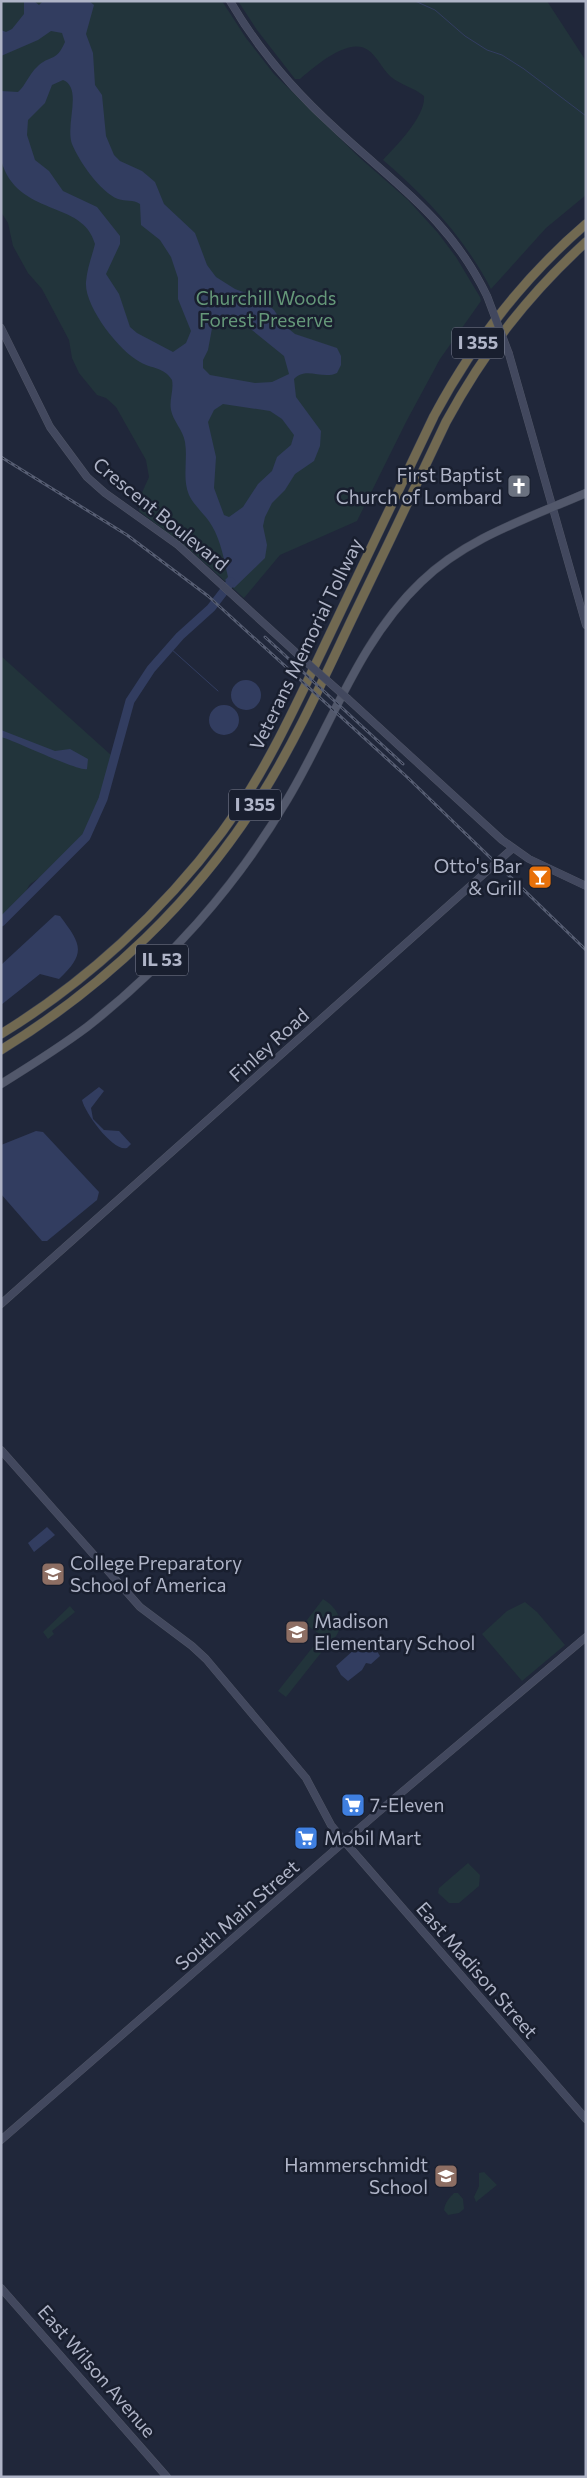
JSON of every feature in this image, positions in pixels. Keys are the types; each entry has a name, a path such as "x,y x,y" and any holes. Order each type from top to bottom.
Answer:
{"highway":[{"name":"Veterans Memorial Tollway","path":"1,1034 76,981 125,940 183,879 222,831 255,782 293,711 434,416 459,370 488,328 515,294 546,260 586,224"},
{"name":"Veterans Memorial Tollway","path":"1,1050 76,998 131,952 192,889 233,838 265,789 305,718 442,430 463,390 494,342 525,303 586,242"}],"main road":[{"path":"230,1 272,62 331,125 428,211 461,252 486,296 509,354 586,625"},
{"name":"Crescent Boulevard","path":"1,328 43,414 78,467 105,493 168,536 409,753 491,831 513,848"},
{"name":"IL 53","path":"1,1084 54,1050 112,1006 159,964 232,881 287,800 310,762 360,661 379,631 406,597 434,570 465,548 586,493"},
{"path":"513,848 529,859 586,886"},
{"name":"Finley Road","path":"1,1304 513,848"},
{"name":"East Madison Street","path":"1,1450 140,1607 198,1650 306,1778 331,1824 345,1842 586,2119"},
{"name":"South Main Street","path":"1,2140 345,1842 586,1637"},
{"name":"East Wilson Avenue","path":"1,2288 167,2477"}],"green space":[{"name":"Churchill Woods Forest Preserve","path":"1,1 222,1 246,38 274,74 360,158 408,200 438,233 456,257 480,297 481,301 440,359 406,422 357,521 280,555 244,598 189,549 139,511 140,497 149,477 146,460 116,407 106,398 97,395 79,373 72,358 69,340 42,289 28,273 13,246 8,223 1,212"},
{"path":"238,1 547,1 586,61 586,195 546,228 491,289 457,235 415,189 383,160 416,121 424,96 391,77 368,50 360,47 342,50 323,61 300,79 295,79 257,30"},
{"path":"1,656 111,755 100,797 81,838 39,878 30,884 22,898 1,917"},
{"path":"323,1599 334,1608 340,1624 336,1636 331,1642 308,1626 307,1620"},
{"path":"525,1602 537,1612 565,1645 522,1681 482,1634 507,1611"},
{"path":"70,1606 75,1612 52,1631 54,1634 48,1639 43,1632"},
{"path":"316,1643 324,1649 286,1697 278,1691"},
{"path":"468,1863 480,1875 479,1886 459,1903 449,1903 438,1893 439,1888"},
{"path":"484,2172 497,2185 476,2202 474,2197 479,2186 479,2173"},
{"path":"454,2193 458,2193 463,2199 464,2209 459,2213 448,2215 444,2210"}],"water":[{"path":"24,1 34,1 39,5 43,1 89,1 94,5 86,34 93,53 95,85 102,95 106,136 114,155 120,161 142,171 155,182 164,204 195,233 207,265 216,277 235,289 262,299 274,310 284,325 295,334 337,348 341,356 341,365 337,373 326,375 309,373 299,375 294,379 296,397 321,431 320,446 314,461 295,474 285,490 272,503 263,526 267,545 265,558 234,588 225,580 228,577 218,538 209,522 191,499 187,489 185,442 171,410 172,380 162,370 140,362 122,348 104,327 97,315 87,292 88,267 95,244 88,230 78,220 35,200 21,191 9,178 1,160 1,91 18,92 34,70 42,63 56,56 65,42 62,33 51,31 38,40 1,56 1,30 6,32 12,29 24,14","holes":["63,80 69,84 72,91 70,136 80,159 104,190 118,199 140,204 141,225 160,240 171,257 178,278 178,299 191,331 186,343 173,352 137,333 130,327 119,294 106,274 120,244 120,236 97,207 63,191 49,171 35,160 27,135 28,120 45,103 52,85","228,319 247,326 284,356 289,374 272,382 255,383 210,375 203,368 203,360 208,350 213,323","223,404 270,411 282,419 294,435 291,445 277,457 272,471 258,484 243,507 229,517 224,515 214,488 216,457 208,422 214,410"]},
{"path":"246,680 257,684 261,695 257,706 246,710 235,706 231,695 235,684"},
{"path":"224,705 230,706 238,714 238,726 230,734 224,735 218,734 210,726 209,720 210,714 218,706"},
{"path":"1,730 55,751 70,749 88,759 87,769 72,766 1,737"},
{"path":"55,915 60,916 76,941 78,948 74,962 59,979 40,974 1,1005 1,965"},
{"path":"99,1087 104,1091 91,1108 93,1119 104,1130 119,1131 131,1144 127,1148 121,1148 107,1138 88,1114 84,1106 82,1100"},
{"path":"36,1131 43,1132 99,1192 97,1200 47,1241 42,1241 1,1194 1,1145"},
{"path":"47,1527 55,1535 34,1552 28,1543"},
{"path":"365,1640 372,1643 380,1656 371,1664 366,1663 362,1670 348,1681 341,1675 336,1666"}],"waterway":[{"path":"415,1 435,10 465,36 487,50 502,55 524,69 586,116"},
{"path":"1,922 86,837 103,799 130,701 151,669 180,636 211,608 231,582"},
{"path":"170,648 218,691"}],"railway":[{"path":"1,457 127,535 208,596 407,777 586,950"},
{"path":"265,637 403,764"}],"place":[{"name":"First Baptist Church of Lombard","path":"519,486"},
{"name":"Otto's Bar & Grill","path":"540,877"},
{"name":"College Preparatory School of America","path":"53,1574"},
{"name":"Madison Elementary School","path":"297,1632"},
{"name":"7-Eleven","path":"353,1805"},
{"name":"Mobil Mart","path":"306,1838"},
{"name":"Hammerschmidt School","path":"446,2176"}]}
